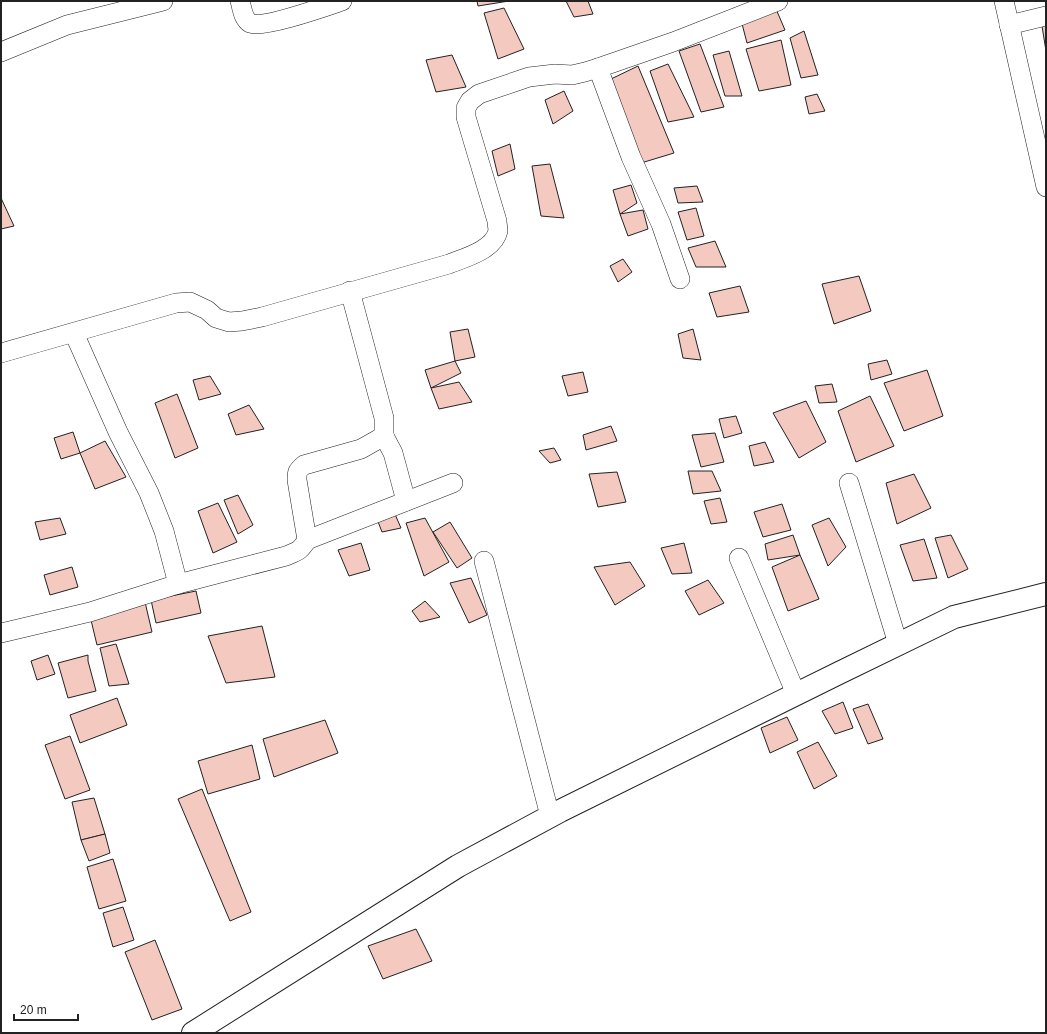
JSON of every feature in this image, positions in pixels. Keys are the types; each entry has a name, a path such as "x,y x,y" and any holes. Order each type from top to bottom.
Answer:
{"street":[{"path":"1,52 67,25 163,1"},
{"path":"240,1 245,18 250,23 259,24 272,23 342,1"},
{"path":"1,353 176,303 190,302 207,310 216,318 229,322 262,317 449,264 475,254 487,246 495,238 498,230 497,221 466,117 466,108 470,101 479,94 529,77 555,74 572,75 598,68 680,39 778,1"},
{"path":"1004,1 1046,187"},
{"path":"1009,25 1046,16"},
{"path":"598,68 631,157 661,224 680,279"},
{"path":"350,291 384,418 384,436 392,454 406,501"},
{"path":"74,333 118,432 149,493 164,531 178,584"},
{"path":"307,540 297,480 297,472 299,469 304,465 362,448 384,436"},
{"path":"1,633 90,612 178,584 286,556 298,551 307,540 453,483"},
{"path":"849,483 898,644"},
{"path":"739,558 796,694"},
{"path":"484,561 550,816"},
{"path":"193,1033 458,866 550,816 954,617 1046,594"}],"building":[{"path":"477,1 509,1 478,6"},
{"path":"566,1 588,1 593,14 574,17"},
{"path":"504,8 524,49 498,59 484,13"},
{"path":"776,9 785,30 747,43 740,16"},
{"path":"1046,25 1046,51 1042,26"},
{"path":"804,31 818,75 801,78 790,38"},
{"path":"781,40 791,85 759,91 746,49"},
{"path":"700,44 724,107 701,112 679,51"},
{"path":"729,51 742,96 725,96 713,55"},
{"path":"452,55 466,87 436,92 426,60"},
{"path":"668,64 694,117 668,122 650,71"},
{"path":"638,66 674,153 641,163 611,79"},
{"path":"564,91 573,111 553,124 545,100"},
{"path":"817,94 825,111 809,114 805,97"},
{"path":"510,144 515,169 498,176 492,151"},
{"path":"550,164 564,218 541,216 532,166"},
{"path":"631,185 637,203 620,214 613,190"},
{"path":"697,186 703,202 678,203 674,188"},
{"path":"1,198 14,226 1,229"},
{"path":"696,208 704,236 687,240 678,212"},
{"path":"643,210 648,229 628,236 620,214"},
{"path":"715,241 726,267 696,267 688,248"},
{"path":"623,259 632,272 618,282 610,266"},
{"path":"859,276 871,311 834,324 822,284"},
{"path":"740,286 749,312 717,317 709,293"},
{"path":"468,329 475,357 455,361 450,332"},
{"path":"693,329 701,360 683,358 678,334"},
{"path":"887,360 892,374 871,380 868,364"},
{"path":"455,361 461,373 431,388 425,370"},
{"path":"927,370 943,416 904,431 884,383"},
{"path":"583,372 588,392 568,396 562,376"},
{"path":"210,376 221,394 199,400 193,380"},
{"path":"459,382 472,402 439,409 431,388"},
{"path":"832,384 837,402 819,403 815,386"},
{"path":"177,394 198,448 175,458 155,403"},
{"path":"870,396 894,446 856,462 838,411"},
{"path":"806,401 826,442 799,458 773,413"},
{"path":"249,405 264,429 236,435 228,414"},
{"path":"736,416 742,433 724,438 719,419"},
{"path":"611,426 617,441 586,450 583,435"},
{"path":"73,432 80,453 61,459 54,438"},
{"path":"715,433 724,462 701,467 692,435"},
{"path":"105,441 126,477 95,489 80,453"},
{"path":"765,442 774,462 754,466 749,446"},
{"path":"554,448 561,460 550,463 539,451"},
{"path":"688,471 712,471 721,491 693,494"},
{"path":"617,472 626,502 598,507 589,474"},
{"path":"914,474 931,508 897,524 886,483"},
{"path":"238,495 253,525 238,534 224,500"},
{"path":"720,498 727,522 711,524 704,501"},
{"path":"218,503 237,542 213,553 198,511"},
{"path":"782,504 791,530 763,537 754,512"},
{"path":"394,512 401,528 382,532 377,519"},
{"path":"60,518 66,534 40,540 35,522"},
{"path":"425,518 449,562 424,576 406,523"},
{"path":"829,518 846,547 828,566 812,525"},
{"path":"450,522 472,558 457,568 433,532"},
{"path":"793,535 800,555 768,560 765,544"},
{"path":"951,535 968,569 948,578 935,538"},
{"path":"924,539 937,578 913,581 900,545"},
{"path":"361,543 370,570 349,576 338,550"},
{"path":"684,543 692,573 672,574 661,548"},
{"path":"800,555 819,599 788,611 772,567"},
{"path":"630,562 645,586 615,605 594,567"},
{"path":"72,567 78,587 50,595 44,575"},
{"path":"471,578 487,615 469,623 450,583"},
{"path":"708,580 724,603 699,615 685,591"},
{"path":"196,591 201,613 156,623 151,600"},
{"path":"425,601 440,617 420,622 412,611"},
{"path":"145,602 152,632 97,645 90,616"},
{"path":"262,626 275,677 226,683 208,636"},
{"path":"116,644 129,684 109,686 100,648"},
{"path":"48,655 55,674 37,680 31,661"},
{"path":"88,655 88,661 96,691 68,698 58,663"},
{"path":"117,698 127,725 80,743 70,715"},
{"path":"843,702 853,728 835,734 822,711"},
{"path":"868,704 883,739 868,744 853,709"},
{"path":"787,717 798,740 770,753 761,728"},
{"path":"325,720 338,753 274,777 263,739"},
{"path":"70,736 90,790 65,799 45,745"},
{"path":"818,742 837,776 814,789 797,752"},
{"path":"252,745 260,779 208,794 198,761"},
{"path":"202,789 251,912 230,921 178,799"},
{"path":"94,798 105,834 81,840 72,802"},
{"path":"105,834 110,853 89,861 81,840"},
{"path":"113,859 126,901 99,909 87,867"},
{"path":"123,907 134,940 113,947 103,913"},
{"path":"416,929 432,961 383,979 368,946"},
{"path":"155,940 182,1009 152,1020 125,952"}]}
